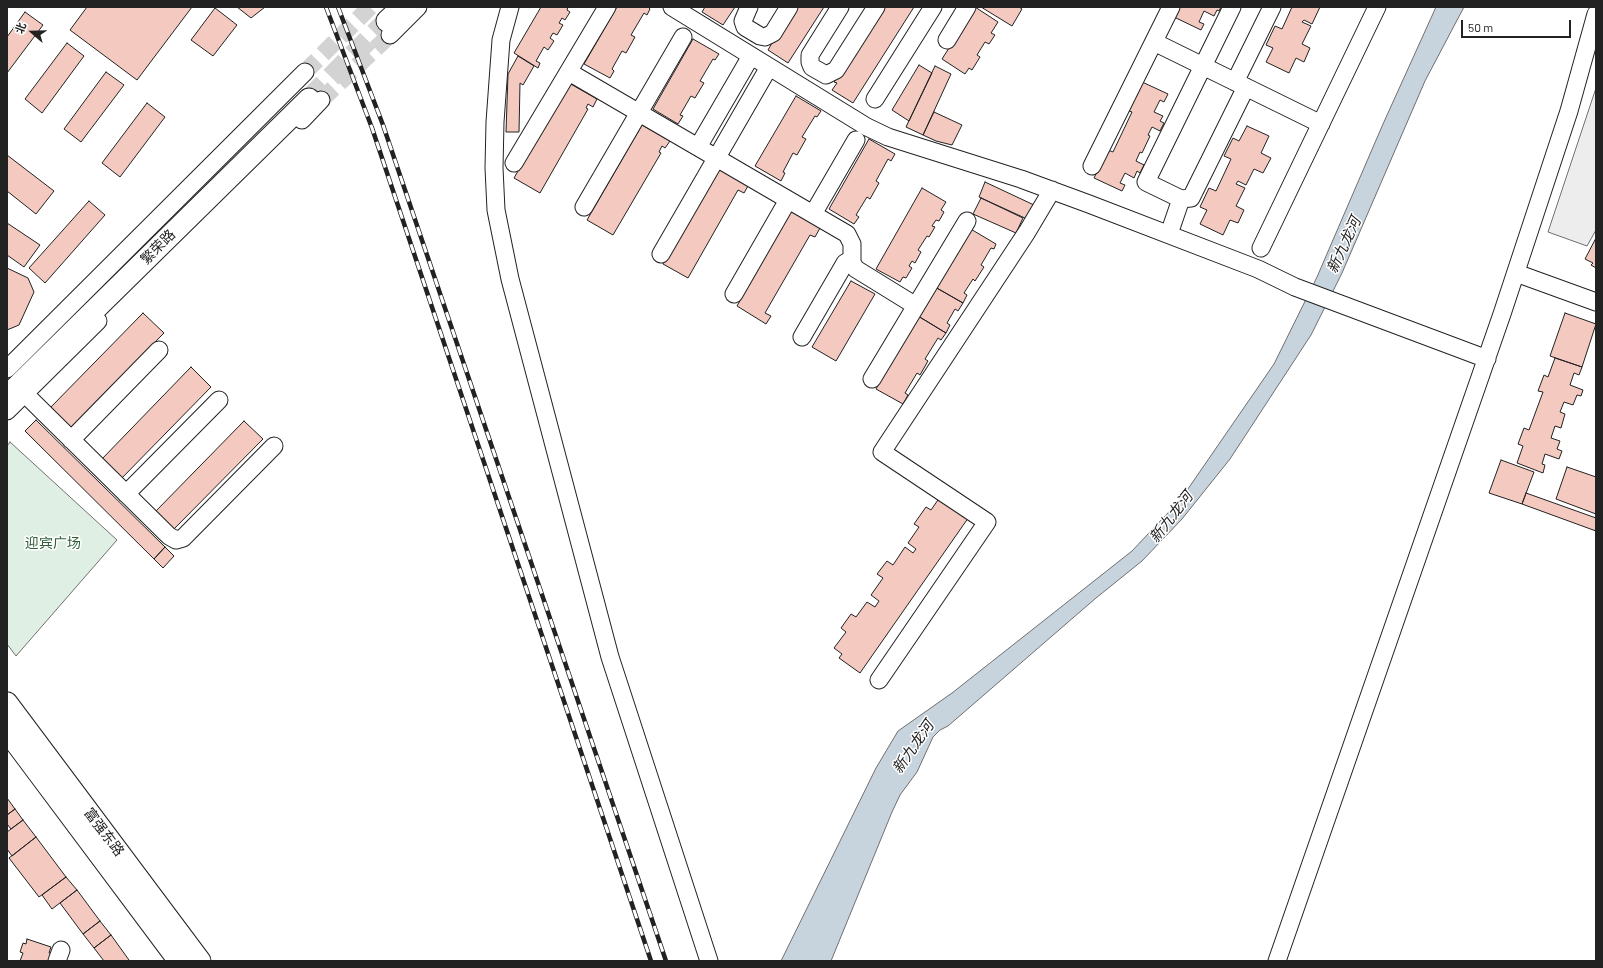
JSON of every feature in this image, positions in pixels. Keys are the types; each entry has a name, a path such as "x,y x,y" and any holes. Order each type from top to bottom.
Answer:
{"main road":[{"name":"繁荣路","path":"13,391 310,90"},
{"name":"富强东路","path":"7,703 200,961"},
{"name":"富强东路","path":"7,731 179,961"}],"street":[{"path":"390,17 418,7"},
{"path":"510,7 501,40 495,122 494,168 497,218 510,279 610,657 710,959"},
{"path":"514,163 607,7"},
{"path":"672,7 867,127 888,137 1052,190 1258,268 1295,287 1338,304 1487,359"},
{"path":"749,7 743,21 745,27 760,36 765,37 773,33 789,7"},
{"path":"840,7 810,56 812,67 826,75 836,70 876,7"},
{"path":"875,99 933,7"},
{"path":"947,40 967,7"},
{"path":"1092,166 1171,7"},
{"path":"1232,7 1146,182 1181,199 1191,198 1241,85 1272,7"},
{"path":"1261,248 1378,7"},
{"path":"1277,961 1516,273 1569,111 1596,14"},
{"path":"584,207 683,37"},
{"path":"1154,42 1321,124"},
{"path":"698,147 752,56"},
{"path":"661,254 769,67"},
{"path":"568,72 846,234 852,244 852,263 856,270 916,306"},
{"path":"7,369 310,90"},
{"path":"813,214 856,140"},
{"path":"879,680 987,522 882,452 1027,232 1052,190"},
{"path":"1169,234 1181,199"},
{"path":"734,294 788,200"},
{"path":"872,379 967,221"},
{"path":"802,338 845,263 852,259"},
{"path":"1516,273 1596,302"},
{"path":"71,440 159,350"},
{"path":"7,411 13,391 71,440 169,536 176,540 183,538 274,446"},
{"path":"126,494 219,400"}],"green space":[{"name":"迎宾广场","path":"10,442 117,540 16,656 7,644 7,446"}],"shaded area":[{"path":"1596,88 1596,230 1587,246 1548,232"}],"water":[{"name":"新九龙河","path":"1436,7 1464,7 1425,81 1342,273 1311,335 1230,459 1182,519 1142,561 1096,598 948,726 940,730 933,737 917,772 900,795 892,812 831,961 781,961 876,768 898,731 952,693 1132,551 1181,499 1274,364 1317,277 1383,124"}],"building":[{"path":"87,7 192,7 137,80 70,30"},
{"path":"237,7 265,7 251,18"},
{"path":"541,7 568,7 567,10 570,12 565,20 562,18 559,23 563,25 557,35 553,33 550,38 554,41 548,50 544,47 536,61 540,63 538,68 514,53"},
{"path":"617,7 648,7 650,9 647,15 644,13 631,35 635,37 626,53 622,51 612,69 614,71 610,78 584,64"},
{"path":"705,7 735,7 723,25 702,12"},
{"path":"794,7 824,7 788,63 768,50 772,43 769,42"},
{"path":"885,7 914,7 853,103 832,90 837,83 834,82"},
{"path":"975,7 998,22 991,33 995,35 989,44 985,42 977,55 980,57 972,70 969,68 965,74 942,59"},
{"path":"981,7 1019,7 1022,9 1012,26"},
{"path":"1178,7 1221,7 1219,11 1217,10 1214,16 1204,11 1199,22 1204,24 1201,30 1174,17"},
{"path":"1292,7 1320,7 1312,24 1304,20 1302,22 1311,26 1302,44 1310,48 1304,62 1296,58 1289,73 1266,62 1273,48 1266,45 1275,26 1282,29"},
{"path":"215,8 237,25 213,56 191,40"},
{"path":"25,12 43,25 7,73 7,37"},
{"path":"693,39 719,54 715,60 713,59 700,81 704,83 695,98 691,96 680,115 683,116 678,124 653,109"},
{"path":"67,43 84,56 42,113 25,99"},
{"path":"518,56 534,66 523,85 520,83 519,132 506,132 508,74"},
{"path":"919,65 932,73 909,121 892,110"},
{"path":"935,66 951,74 923,135 906,127"},
{"path":"106,72 124,85 81,142 64,129"},
{"path":"1140,81 1168,94 1164,102 1160,100 1154,112 1163,116 1160,121 1164,123 1160,131 1152,127 1148,135 1150,136 1142,153 1140,152 1136,161 1144,165 1140,173 1137,171 1134,178 1125,173 1120,183 1125,185 1122,191 1094,178 1108,150 1113,152 1132,112 1126,110"},
{"path":"569,83 597,99 593,107 588,104 586,108 588,109 540,193 514,178"},
{"path":"796,96 821,111 817,117 815,116 802,137 806,139 797,155 793,153 783,172 785,173 781,181 755,166"},
{"path":"147,103 165,117 120,177 102,163"},
{"path":"934,112 962,125 952,145 936,141 923,135"},
{"path":"642,125 670,141 665,148 662,146 659,152 661,153 613,235 587,220"},
{"path":"1247,126 1269,136 1261,153 1271,158 1263,173 1254,169 1246,185 1238,181 1236,184 1245,188 1236,206 1244,210 1238,223 1230,220 1223,235 1200,224 1207,210 1200,207 1209,188 1216,191 1231,159 1224,156 1233,138 1239,141"},
{"path":"869,139 895,154 891,161 888,159 876,181 879,183 870,199 867,197 856,215 859,217 854,224 829,209"},
{"path":"7,155 54,191 36,214 7,191"},
{"path":"718,169 748,186 744,193 738,190 688,278 663,264"},
{"path":"985,182 1034,205 1027,219 979,197"},
{"path":"922,188 946,202 941,210 944,212 939,221 936,220 932,226 935,227 929,237 927,236 918,250 921,252 915,263 912,261 909,266 912,268 906,278 903,277 900,282 876,269"},
{"path":"981,198 1023,218 1016,233 973,214"},
{"path":"89,201 105,215 45,283 29,268"},
{"path":"791,211 820,228 815,237 810,235 765,313 771,316 766,324 737,306"},
{"path":"7,223 40,245 24,267 7,255"},
{"path":"969,228 996,244 994,249 991,248 981,265 984,267 975,281 973,279 964,293 967,295 963,303 935,287"},
{"path":"1596,238 1596,268 1591,265 1593,263 1585,259"},
{"path":"7,268 28,278 34,292 19,325 7,330"},
{"path":"851,281 875,294 836,361 812,347"},
{"path":"935,287 963,303 958,311 955,309 947,323 950,325 946,333 918,316"},
{"path":"143,313 164,333 68,430 48,410"},
{"path":"1565,313 1596,324 1582,367 1550,356"},
{"path":"918,316 946,333 941,340 938,338 925,359 928,361 920,375 917,373 905,393 908,395 903,404 876,389"},
{"path":"1555,358 1582,367 1579,375 1574,373 1570,385 1583,390 1581,396 1577,395 1573,405 1564,402 1560,412 1565,414 1561,428 1555,426 1551,438 1560,441 1557,449 1562,451 1559,459 1545,454 1542,464 1545,465 1543,473 1517,463 1523,446 1518,444 1524,428 1529,430 1543,392 1538,391 1544,375 1548,377"},
{"path":"191,367 211,387 120,480 100,461"},
{"path":"36,420 165,547 154,559 25,431"},
{"path":"244,421 263,439 172,531 154,513"},
{"path":"1501,460 1534,472 1522,504 1489,493"},
{"path":"1567,467 1596,477 1596,514 1556,499"},
{"path":"1526,493 1596,518 1596,531 1522,504"},
{"path":"940,497 971,514 860,673 839,658 842,654 834,648 846,632 841,628 851,614 856,617 867,602 875,607 879,601 871,595 883,578 877,574 887,561 893,565 905,547 913,553 916,549 908,543 919,527 914,524 926,507 931,510"},
{"path":"165,547 174,556 163,568 154,559"},
{"path":"7,798 15,809 7,815"},
{"path":"15,809 23,820 11,829 7,824 7,815"},
{"path":"23,820 36,837 12,856 7,849 7,832"},
{"path":"36,837 66,877 39,897 9,858"},
{"path":"66,877 77,890 52,909 42,895"},
{"path":"77,890 100,921 83,934 60,903"},
{"path":"100,921 111,935 94,948 83,934"},
{"path":"111,935 129,960 104,961 94,948"},
{"path":"27,939 51,947 49,953 52,954 50,961 20,961 23,953 20,952 23,943 26,944"}],"tunnel":[{"path":"305,72 370,7"},
{"path":"309,99 387,21"},
{"path":"321,100 390,35"}],"railway":[{"path":"326,7 372,128 651,961"},
{"path":"338,7 383,125 666,961"}]}
